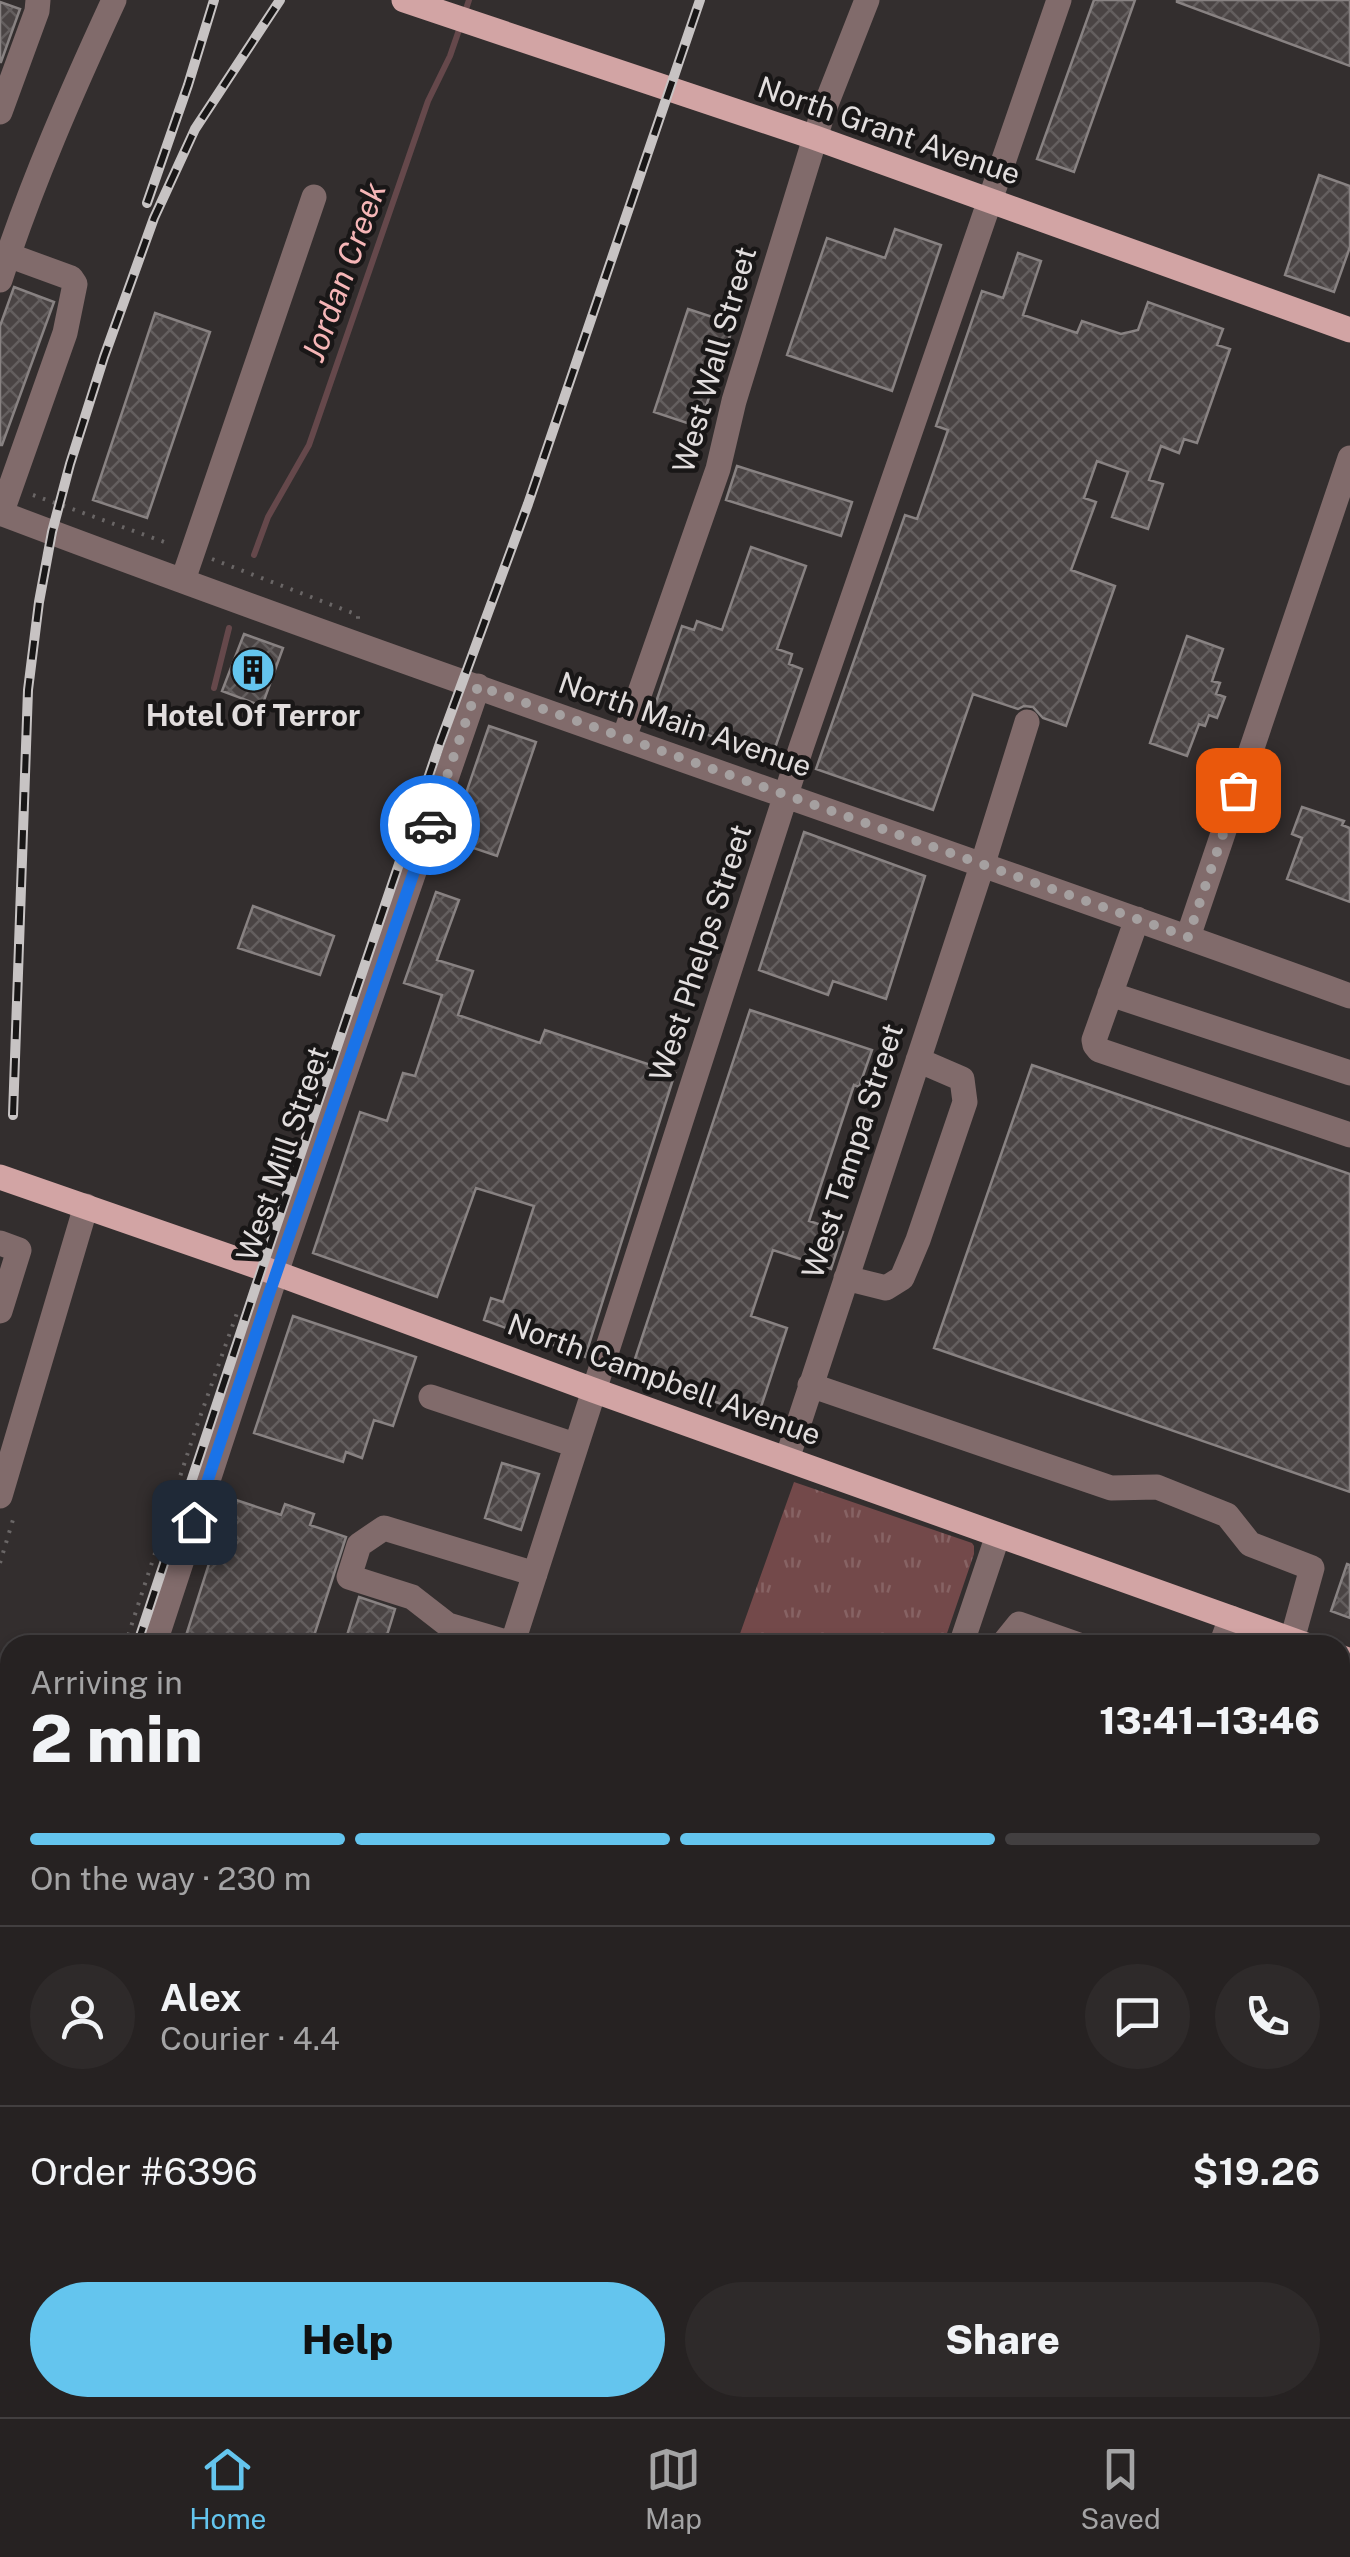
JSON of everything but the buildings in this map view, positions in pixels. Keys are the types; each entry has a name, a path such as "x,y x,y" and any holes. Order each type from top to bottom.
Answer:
{"main road":[{"name":"North Grant Avenue","path":"404,0 814,137 1350,330"},
{"name":"North Campbell Avenue","path":"0,1176 1279,1635"}],"street":[{"path":"0,112 38,0"},
{"path":"2,519 65,332 75,284 71,278 4,267 74,88 114,0"},
{"name":"West Wall Street","path":"624,738 718,468 734,401 823,112 867,0"},
{"name":"West Phelps Street","path":"515,1635 787,796 1059,0"},
{"path":"183,580 314,197"},
{"path":"1188,937 1350,458"},
{"name":"North Main Avenue","path":"2,519 1350,996"},
{"name":"West Mill Street","path":"157,1635 276,1274 478,686"},
{"name":"West Tampa Street","path":"787,1459 1027,722"},
{"path":"1137,919 1094,1040 1099,1050 1350,1134"},
{"path":"1110,994 1350,1073"},
{"path":"846,1278 886,1288 902,1278 965,1102 962,1079 918,1060"},
{"path":"0,1494 86,1206"},
{"path":"0,1243 19,1250 0,1311"},
{"path":"810,1385 1111,1488 1157,1487 1227,1515 1250,1544 1312,1568 1300,1635"},
{"path":"431,1397 576,1445"},
{"path":"480,1635 448,1625 412,1597 349,1576 359,1545 384,1528 534,1574"},
{"path":"964,1635 998,1534"},
{"path":"1225,1635 1231,1618"},
{"path":"1010,1635 1019,1624 1050,1635"}],"path":[{"path":"10,487 358,616 356,643"},
{"path":"127,1635 240,1304"}],"green space":[{"path":"794,1482 974,1546 946,1635 740,1635"}],"waterway":[{"name":"Jordan Creek","path":"464,15 469,0"},
{"name":"Jordan Creek","path":"254,555 268,517 309,445 428,101 460,27"},
{"name":"Jordan Creek","path":"214,688 229,628"}],"railway":[{"path":"147,203 214,0"},
{"path":"13,1115 28,690 52,532 104,357 154,218 195,129 280,0"},
{"path":"140,1635 440,743 528,504 700,0"}],"way so far":[{"path":"430,825 478,686 1188,937 1238,790"}],"place":[{"name":"Hotel Of Terror","path":"253,670"}],"route":[{"path":"194,1522 430,825"}]}
